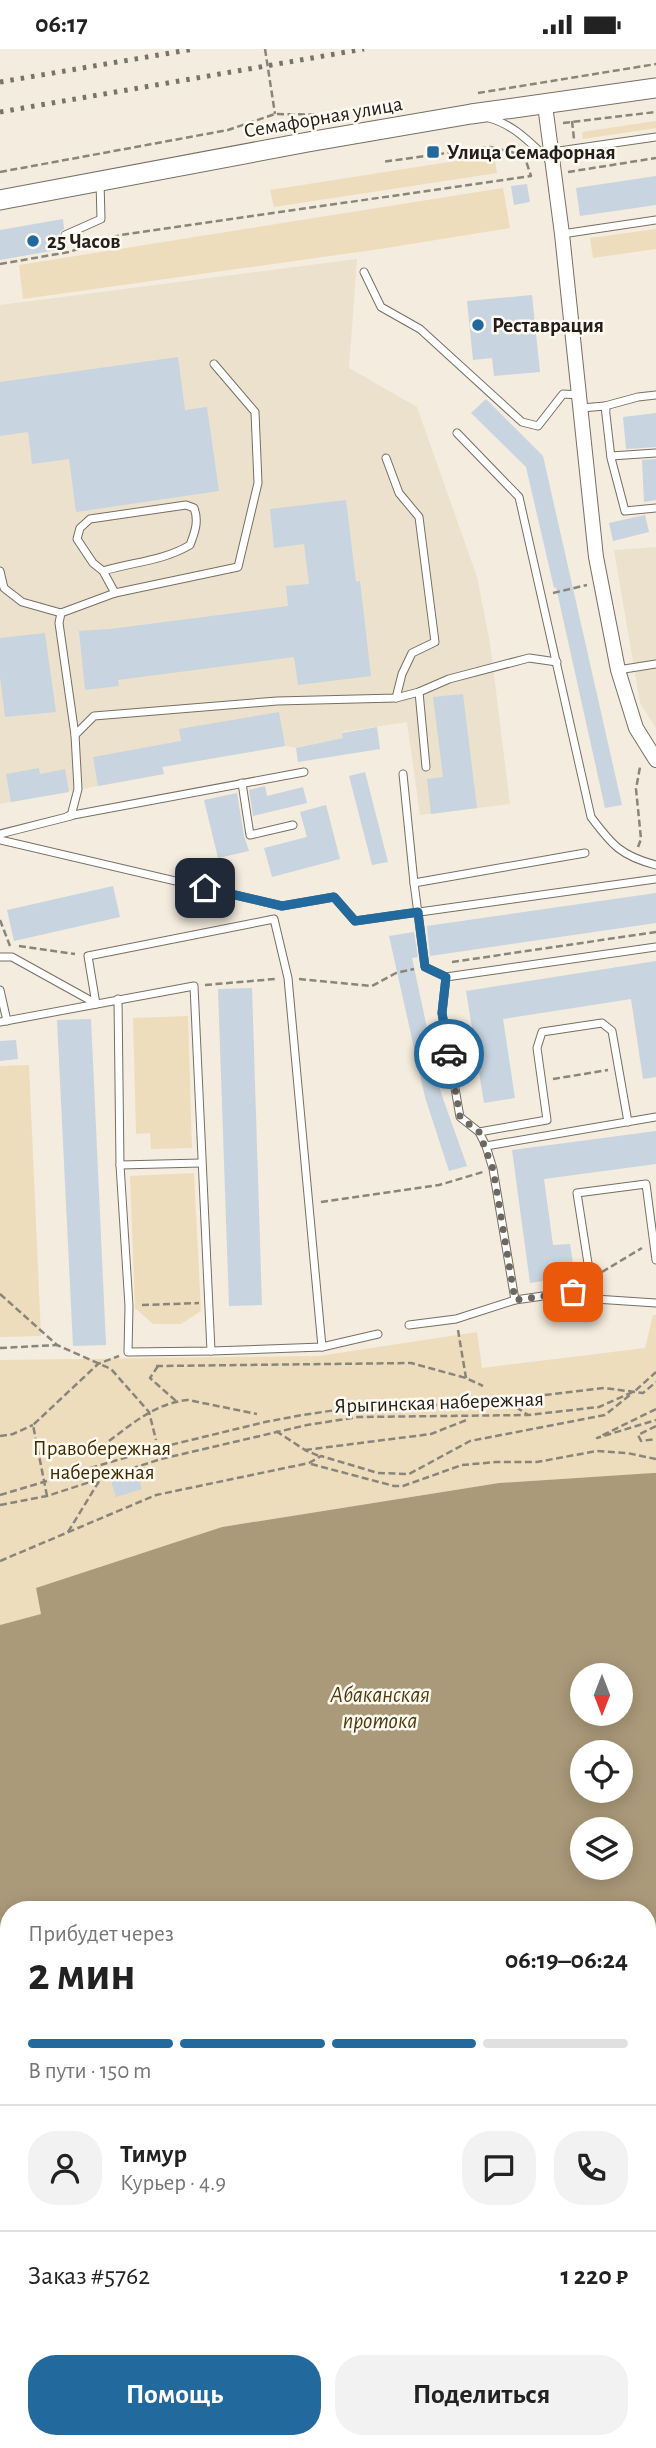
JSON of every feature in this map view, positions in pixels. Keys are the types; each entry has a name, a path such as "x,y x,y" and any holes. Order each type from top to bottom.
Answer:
{"main road":[{"name":"Семафорная улица","path":"0,200 471,104 545,105 656,88"}],"street":[{"path":"545,105 562,233 596,557 618,670 636,728 656,760"}],"lane":[{"path":"471,104 506,123 553,158 656,138"},
{"path":"65,235 101,219 100,181"},
{"path":"562,233 656,220"},
{"path":"364,272 381,307 419,329 522,422 538,426 563,394 581,402 605,407 638,397 656,395"},
{"path":"0,571 4,588 22,602 61,613 115,593 237,567 258,483 256,412 214,364"},
{"path":"605,407 611,458 625,511 656,508"},
{"path":"457,433 519,497 591,817 611,843 634,859 656,865"},
{"path":"611,458 656,453"},
{"path":"386,458 399,493 419,517 435,642 412,653 402,674 396,698"},
{"path":"103,571 156,560 176,554 190,545 197,516 194,508 186,505 90,519 80,528 77,539 93,563 103,571 115,593"},
{"path":"61,613 59,624 75,735 78,789 71,816"},
{"path":"75,735 94,716 277,701 396,698 419,692 449,679 529,658 557,663"},
{"path":"618,670 656,664"},
{"path":"419,692 426,767"},
{"path":"0,834 71,816 304,772"},
{"path":"403,774 425,967 446,977 656,947"},
{"path":"242,783 250,835 293,825"},
{"path":"0,840 282,906 334,897 355,921 656,879"},
{"path":"414,883 585,853"},
{"path":"96,1003 88,956 274,919 288,978 323,1347"},
{"path":"0,957 12,957 96,1003"},
{"path":"446,977 442,1013 460,1117 479,1132 493,1169 515,1300"},
{"path":"0,990 4,1022 194,986 211,1350"},
{"path":"118,999 120,1165 129,1305 128,1352 323,1347 378,1334"},
{"path":"479,1132 547,1120 537,1048 542,1032 602,1023 612,1031 628,1122"},
{"path":"486,1146 656,1117"},
{"path":"120,1165 201,1163"},
{"path":"656,1260 646,1184 576,1193 595,1299 656,1303"},
{"path":"409,1325 456,1319 515,1300 592,1289"}],"path":[{"path":"265,49 275,114"},
{"path":"471,104 656,64"},
{"path":"573,130 572,121 656,111"},
{"path":"0,172 228,130 275,114 349,115"},
{"path":"0,264 69,253 120,235 531,176 526,162 515,153 489,147 383,162"},
{"path":"568,172 656,158"},
{"path":"543,595 590,585"},
{"path":"634,859 640,839 636,789 640,767"},
{"path":"0,920 12,957"},
{"path":"9,944 88,956"},
{"path":"541,1081 619,1069"},
{"path":"308,1204 439,1185 493,1169"},
{"path":"590,1279 653,1241"},
{"path":"0,1294 57,1345 111,1369 149,1412 156,1440"},
{"path":"129,1305 209,1303"},
{"path":"456,1319 466,1378"},
{"path":"0,1348 57,1345"},
{"path":"0,1436 13,1434 33,1425 98,1364 128,1352"},
{"path":"156,1366 411,1363 483,1385"},
{"name":"Ярыгинская набережная","path":"276,1431 304,1450 321,1457 378,1473 409,1474 470,1441 605,1415 656,1372"},
{"path":"150,1378 176,1401"},
{"name":"Ярыгинская набережная","path":"0,1495 158,1448 303,1415 358,1407 470,1405 562,1391 604,1388 643,1394 656,1382"},
{"name":"Ярыгинская набережная","path":"0,1505 47,1496 161,1459 276,1431 358,1417 528,1415 599,1407 635,1391"},
{"path":"109,1441 149,1412 176,1401 188,1400 257,1414"},
{"path":"516,1407 528,1415"},
{"path":"656,1409 597,1438 656,1420"},
{"path":"304,1450 431,1434 473,1417"},
{"path":"33,1425 47,1496"},
{"path":"656,1426 638,1435 641,1441 656,1439"},
{"path":"309,1463 394,1486 403,1486 462,1465 537,1462 597,1451 656,1459"},
{"path":"0,1561 156,1495 309,1463 321,1457"},
{"path":"68,1532 101,1478"}],"shaded area":[{"path":"357,259 349,368 417,407 477,577 490,643 510,804 420,815 407,722 342,732 343,738 296,748 285,746 163,767 164,774 0,804 0,305"},
{"path":"656,547 656,728 640,703 614,550"}],"green space":[{"path":"656,121 656,128 583,139 582,132"},
{"path":"494,155 497,173 274,207 270,190"},
{"path":"503,188 510,228 23,299 19,265"},
{"path":"656,229 656,249 593,258 590,238"},
{"path":"188,1016 192,1148 151,1149 150,1133 136,1134 133,1018"},
{"path":"29,1065 41,1336 0,1337 0,1066"},
{"path":"194,1173 201,1311 181,1324 153,1324 135,1308 130,1176"},
{"name":"Правобережная набережная","path":"653,1315 656,1315 656,1473 499,1483 222,1527 36,1589 42,1614 0,1625 0,1360 319,1356 477,1332 482,1368 645,1348"}],"water":[{"name":"Абаканская протока","path":"656,1473 656,1901 0,1901 0,1625 41,1614 36,1588 222,1527 499,1483"}],"building":[{"path":"656,176 656,205 580,216 576,188"},
{"path":"527,184 530,202 514,205 511,186"},
{"name":"25 Часов","path":"63,219 64,229 59,237 67,241 68,248 0,260 0,230"},
{"path":"532,295 540,372 494,376 492,358 473,360 467,301"},
{"path":"178,357 185,410 207,407 219,491 76,512 69,459 32,464 28,432 0,436 0,382"},
{"path":"486,399 543,456 622,805 605,808 556,587 554,588 526,467 471,413"},
{"path":"656,413 656,447 626,449 623,417"},
{"path":"656,459 656,500 644,502 642,460"},
{"path":"346,500 356,582 360,581 371,676 298,685 294,657 118,680 119,686 85,690 79,631 288,606 286,586 309,584 304,544 274,548 270,509"},
{"path":"645,515 649,532 613,541 609,523"},
{"path":"45,633 56,712 5,717 0,677 0,638"},
{"path":"463,694 477,808 431,814 427,779 443,777 433,697"},
{"path":"279,712 285,746 162,767 164,774 98,786 93,757 181,741 179,729"},
{"path":"377,727 380,749 298,762 296,748 343,738 342,733"},
{"path":"39,768 40,774 65,769 69,792 11,802 6,774"},
{"path":"365,772 388,862 372,865 349,776"},
{"path":"265,786 267,796 303,787 307,803 253,816 249,790"},
{"path":"237,793 249,851 218,858 204,800"},
{"path":"326,805 340,859 272,877 264,848 307,837 300,812"},
{"path":"113,886 120,917 14,941 7,910"},
{"path":"656,893 656,923 430,956 427,926"},
{"path":"414,932 418,957 412,958 441,1093 467,1166 449,1171 425,1097 389,936"},
{"path":"656,961 656,1077 643,1079 631,999 503,1019 515,1098 484,1103 466,991"},
{"path":"252,988 262,1305 229,1306 218,989"},
{"path":"91,1019 106,1345 73,1346 57,1020"},
{"path":"16,1040 18,1059 0,1061 0,1041"},
{"path":"656,1131 656,1164 544,1179 553,1245 570,1244 575,1276 530,1283 512,1150"},
{"path":"137,1473 142,1489 116,1497 111,1481"}],"railway":[{"path":"0,82 194,49"},
{"path":"0,112 364,49"}],"way so far":[{"path":"449,1054 460,1117 479,1132 493,1169 515,1300 573,1292"}],"place":[{"name":"Улица Семафорная","path":"433,152"},
{"name":"25 Часов","path":"33,241"},
{"name":"Реставрация","path":"478,325"}],"route":[{"path":"205,888 282,906 334,897 355,921 418,912 425,967 446,977 442,1013 449,1054"}]}
